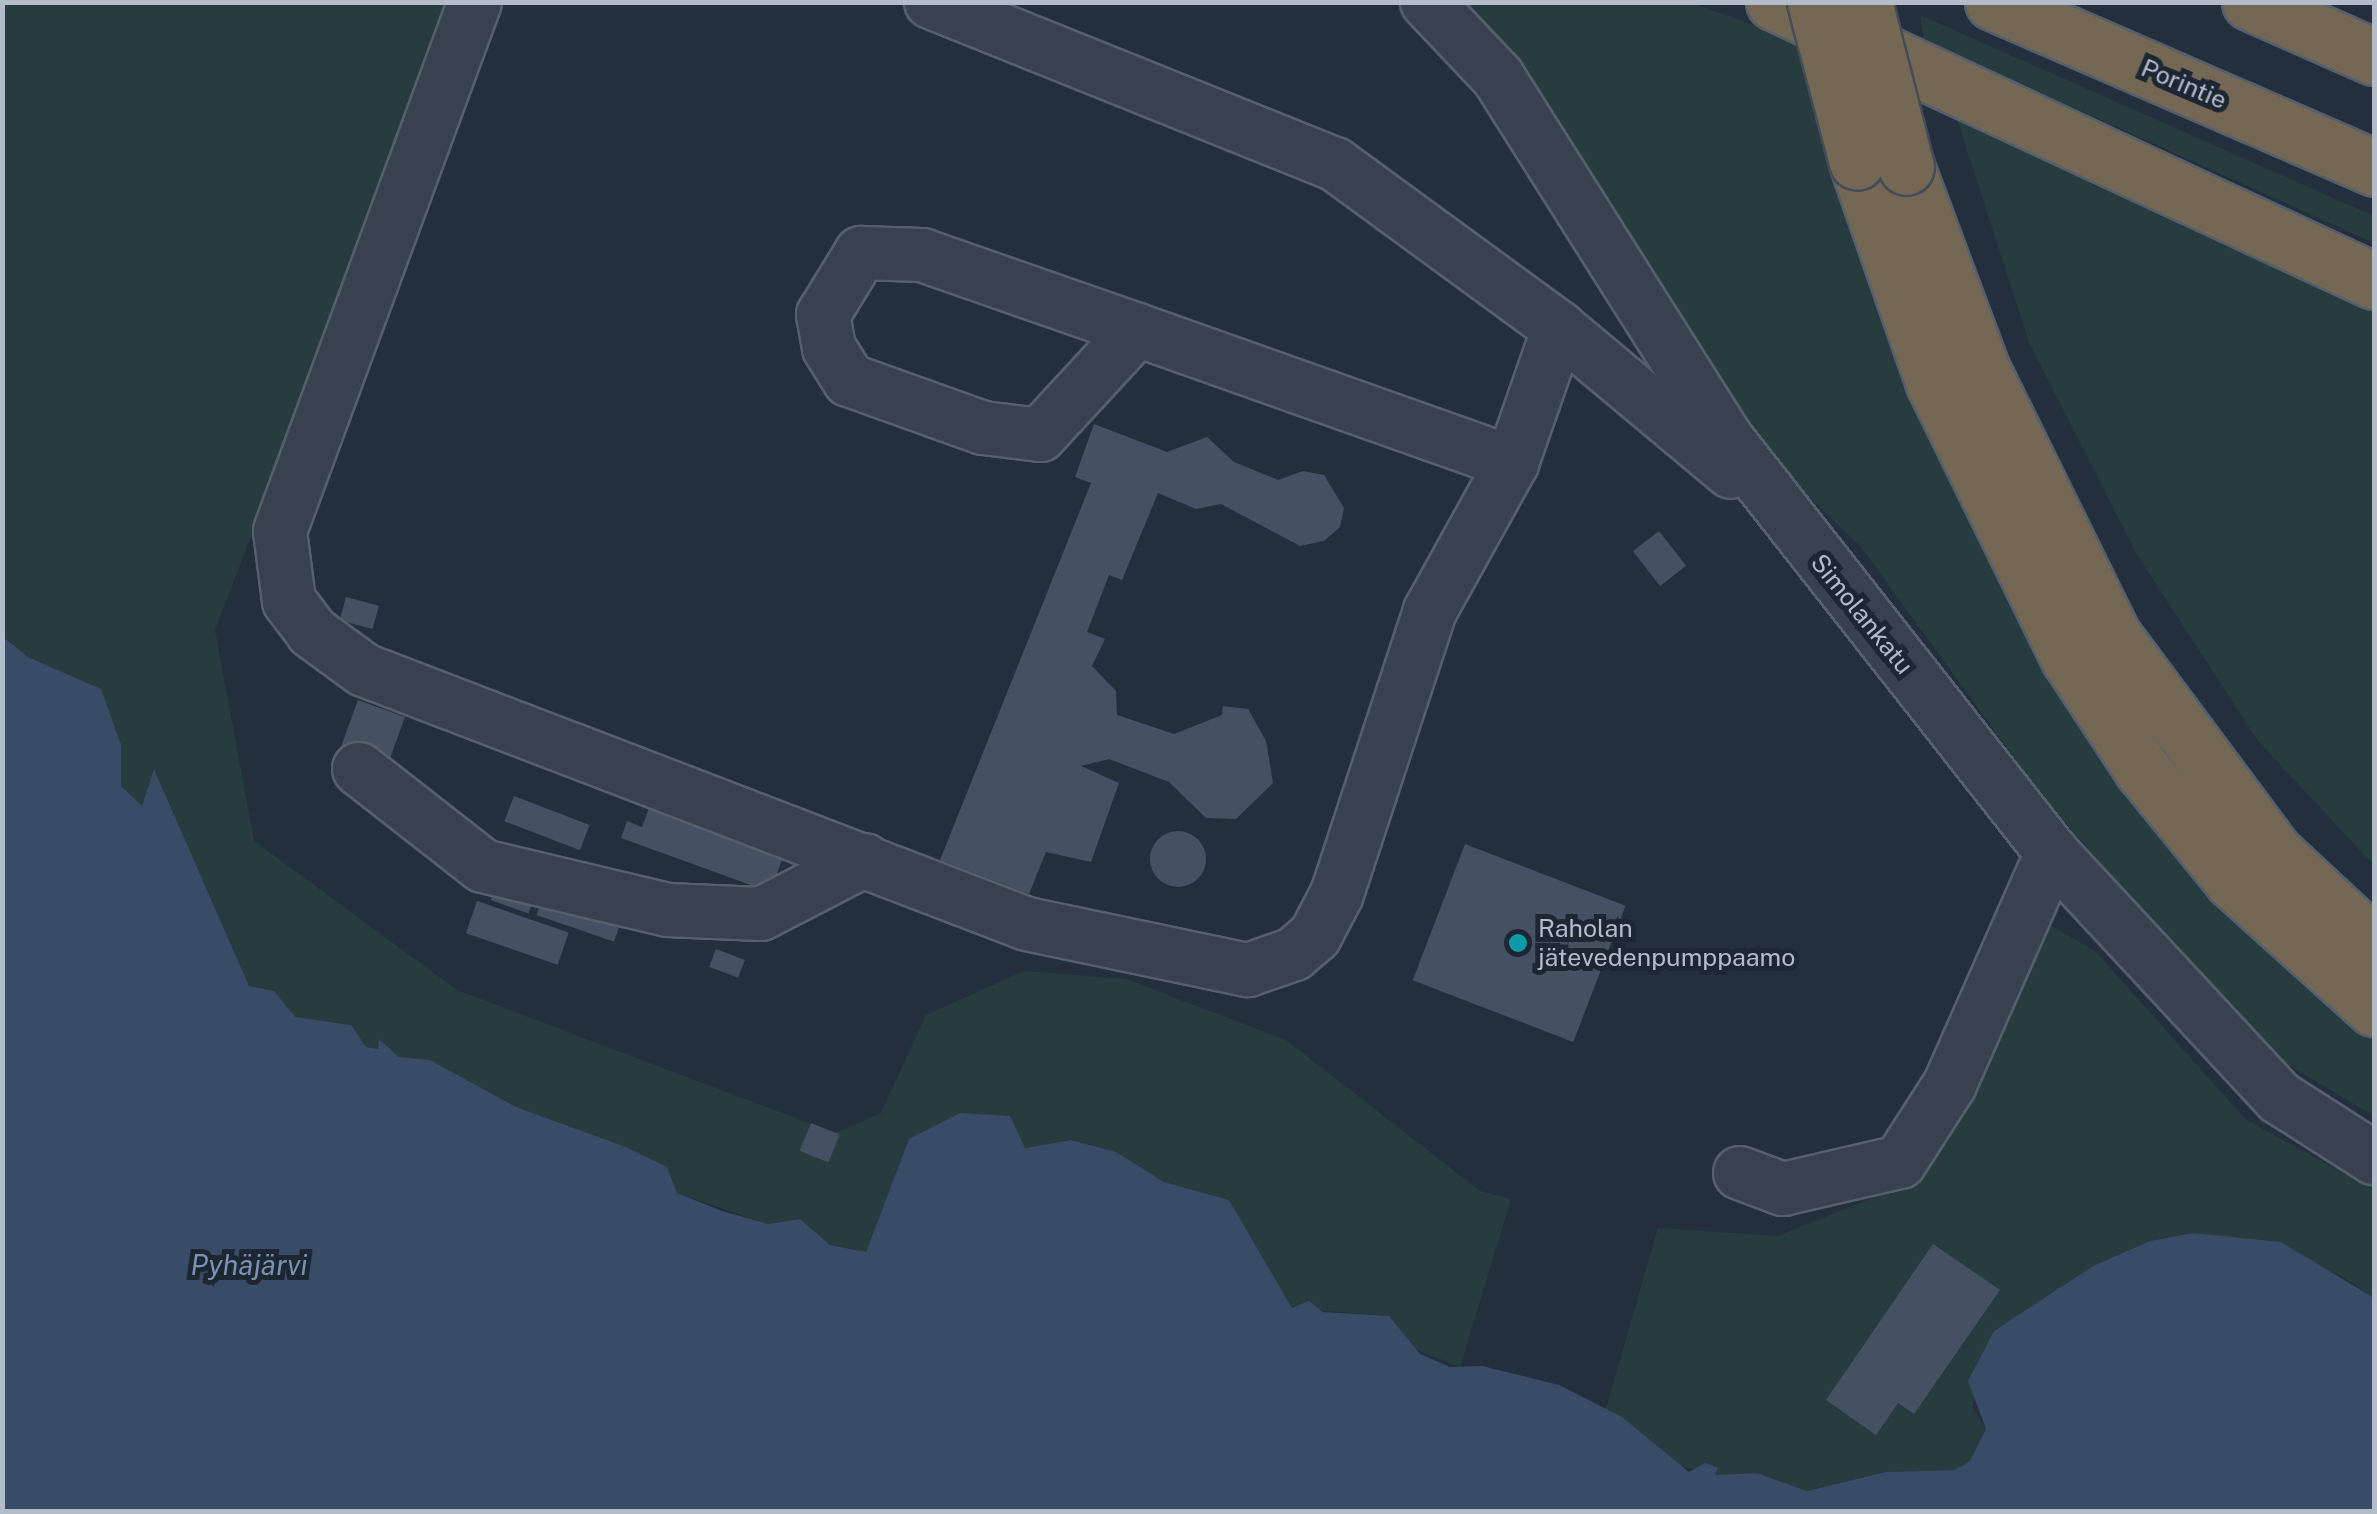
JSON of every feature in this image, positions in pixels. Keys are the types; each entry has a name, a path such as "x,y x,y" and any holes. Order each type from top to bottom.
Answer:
{"highway":[{"path":"1774,2 2374,281"},
{"path":"1815,2 1882,165 2113,636 2274,854 2374,945"},
{"path":"1864,2 1882,165 1934,383 2069,658 2142,769 2233,881 2374,1008"},
{"name":"Porintie","path":"1993,2 2374,168"},
{"path":"2250,2 2374,57"}],"street":[{"path":"475,2 284,518 280,574 289,601 312,632 364,670 1028,924 1248,970 1294,954 1315,936 1338,894 1430,611 1512,463 1559,328"},
{"path":"930,2 1335,164 1559,328 1788,523"},
{"name":"Simolankatu","path":"1428,2 1498,77 1726,438 1788,523 2052,853 2280,1098 2374,1158"},
{"path":"1137,330 1040,435 983,428 849,380 828,348 823,315 861,253 922,255 1137,330 1512,463"},
{"path":"359,769 483,866 667,910 761,914 866,860"},
{"path":"1740,1173 1782,1188 1900,1162 1950,1084 2052,853"}],"green space":[{"path":"2,3 455,3 215,630 254,841 457,990 835,1133 881,1113 926,1015 1024,971 1126,979 1286,1040 1480,1191 1511,1199 1460,1367 1410,1347 1389,1316 1292,1308 1228,1200 1164,1182 1116,1152 1071,1140 1024,1148 909,1139 866,1252 830,1245 800,1219 768,1224 677,1193 667,1167 626,1147 516,1107 430,1060 399,1057 380,1040 379,1049 366,1047 295,1017 249,986 155,771 142,807 121,786 121,744 101,689 28,657 3,636"},
{"path":"1452,3 1691,3 1796,40 1928,435 2105,746 2374,1023 2374,1116 2265,1051 2039,792 1861,547 1742,432"},
{"path":"1920,15 2374,216 2374,243 1924,40"},
{"path":"1956,116 2374,303 2374,865 2258,741 2136,553 2029,342"},
{"path":"2052,926 2096,952 2245,1119 2374,1190 2374,1298 2341,1276 2193,1233 2150,1241 2093,1266 1994,1331 1972,1407 1986,1429 1971,1461 1955,1470 1886,1472 1807,1491 1757,1473 1714,1476 1670,1462 1606,1409 1658,1228 1778,1236 1921,1178 2036,932"}],"water":[{"name":"Pyhäjärvi","path":"2,636 28,657 101,689 121,744 121,786 142,806 154,769 249,986 274,991 295,1017 351,1025 366,1047 378,1049 379,1039 399,1057 430,1060 516,1107 626,1147 667,1167 677,1193 722,1211 768,1224 800,1219 830,1245 866,1252 909,1139 960,1113 1010,1116 1025,1148 1071,1140 1116,1152 1164,1182 1229,1200 1292,1308 1309,1301 1323,1312 1389,1316 1420,1354 1450,1367 1482,1366 1559,1385 1622,1417 1689,1472 1705,1463 1718,1468 1715,1475 1757,1473 1807,1491 1886,1472 1955,1470 1970,1461 1986,1429 1968,1381 1994,1331 2093,1266 2150,1241 2193,1233 2281,1242 2374,1298 2374,1511 3,1511"}],"building":[{"path":"1094,424 1167,452 1207,437 1234,462 1278,480 1303,471 1324,475 1344,508 1340,527 1324,541 1300,546 1221,504 1196,509 1158,493 1122,580 1109,575 1087,632 1105,639 1092,666 1116,691 1117,715 1174,734 1222,715 1223,706 1248,709 1266,741 1273,783 1236,819 1206,818 1169,782 1109,759 1081,766 1119,783 1091,862 1046,852 1029,894 940,860 1091,483 1075,477"},
{"path":"1659,531 1686,566 1660,586 1633,551"},
{"path":"346,597 379,606 373,629 340,620"},
{"path":"358,700 405,717 387,766 340,749"},
{"path":"514,796 590,825 580,850 504,821"},
{"path":"649,808 783,857 770,892 621,838 627,821 642,827"},
{"path":"1178,831 1198,839 1206,859 1198,879 1178,887 1158,879 1150,859 1158,839"},
{"name":"Raholan jätevedenpumppaamo","path":"1465,844 1626,906 1573,1042 1413,980"},
{"path":"497,883 535,897 528,914 491,900"},
{"path":"542,899 620,926 614,942 536,915"},
{"path":"477,901 569,933 558,965 466,933"},
{"path":"716,949 745,960 738,978 709,967"},
{"path":"811,1123 840,1135 829,1162 800,1151"},
{"path":"1933,1244 2000,1290 1914,1414 1898,1403 1876,1435 1826,1400"}],"place":[{"name":"Raholan jätevedenpumppaamo","path":"1518,943"}]}
